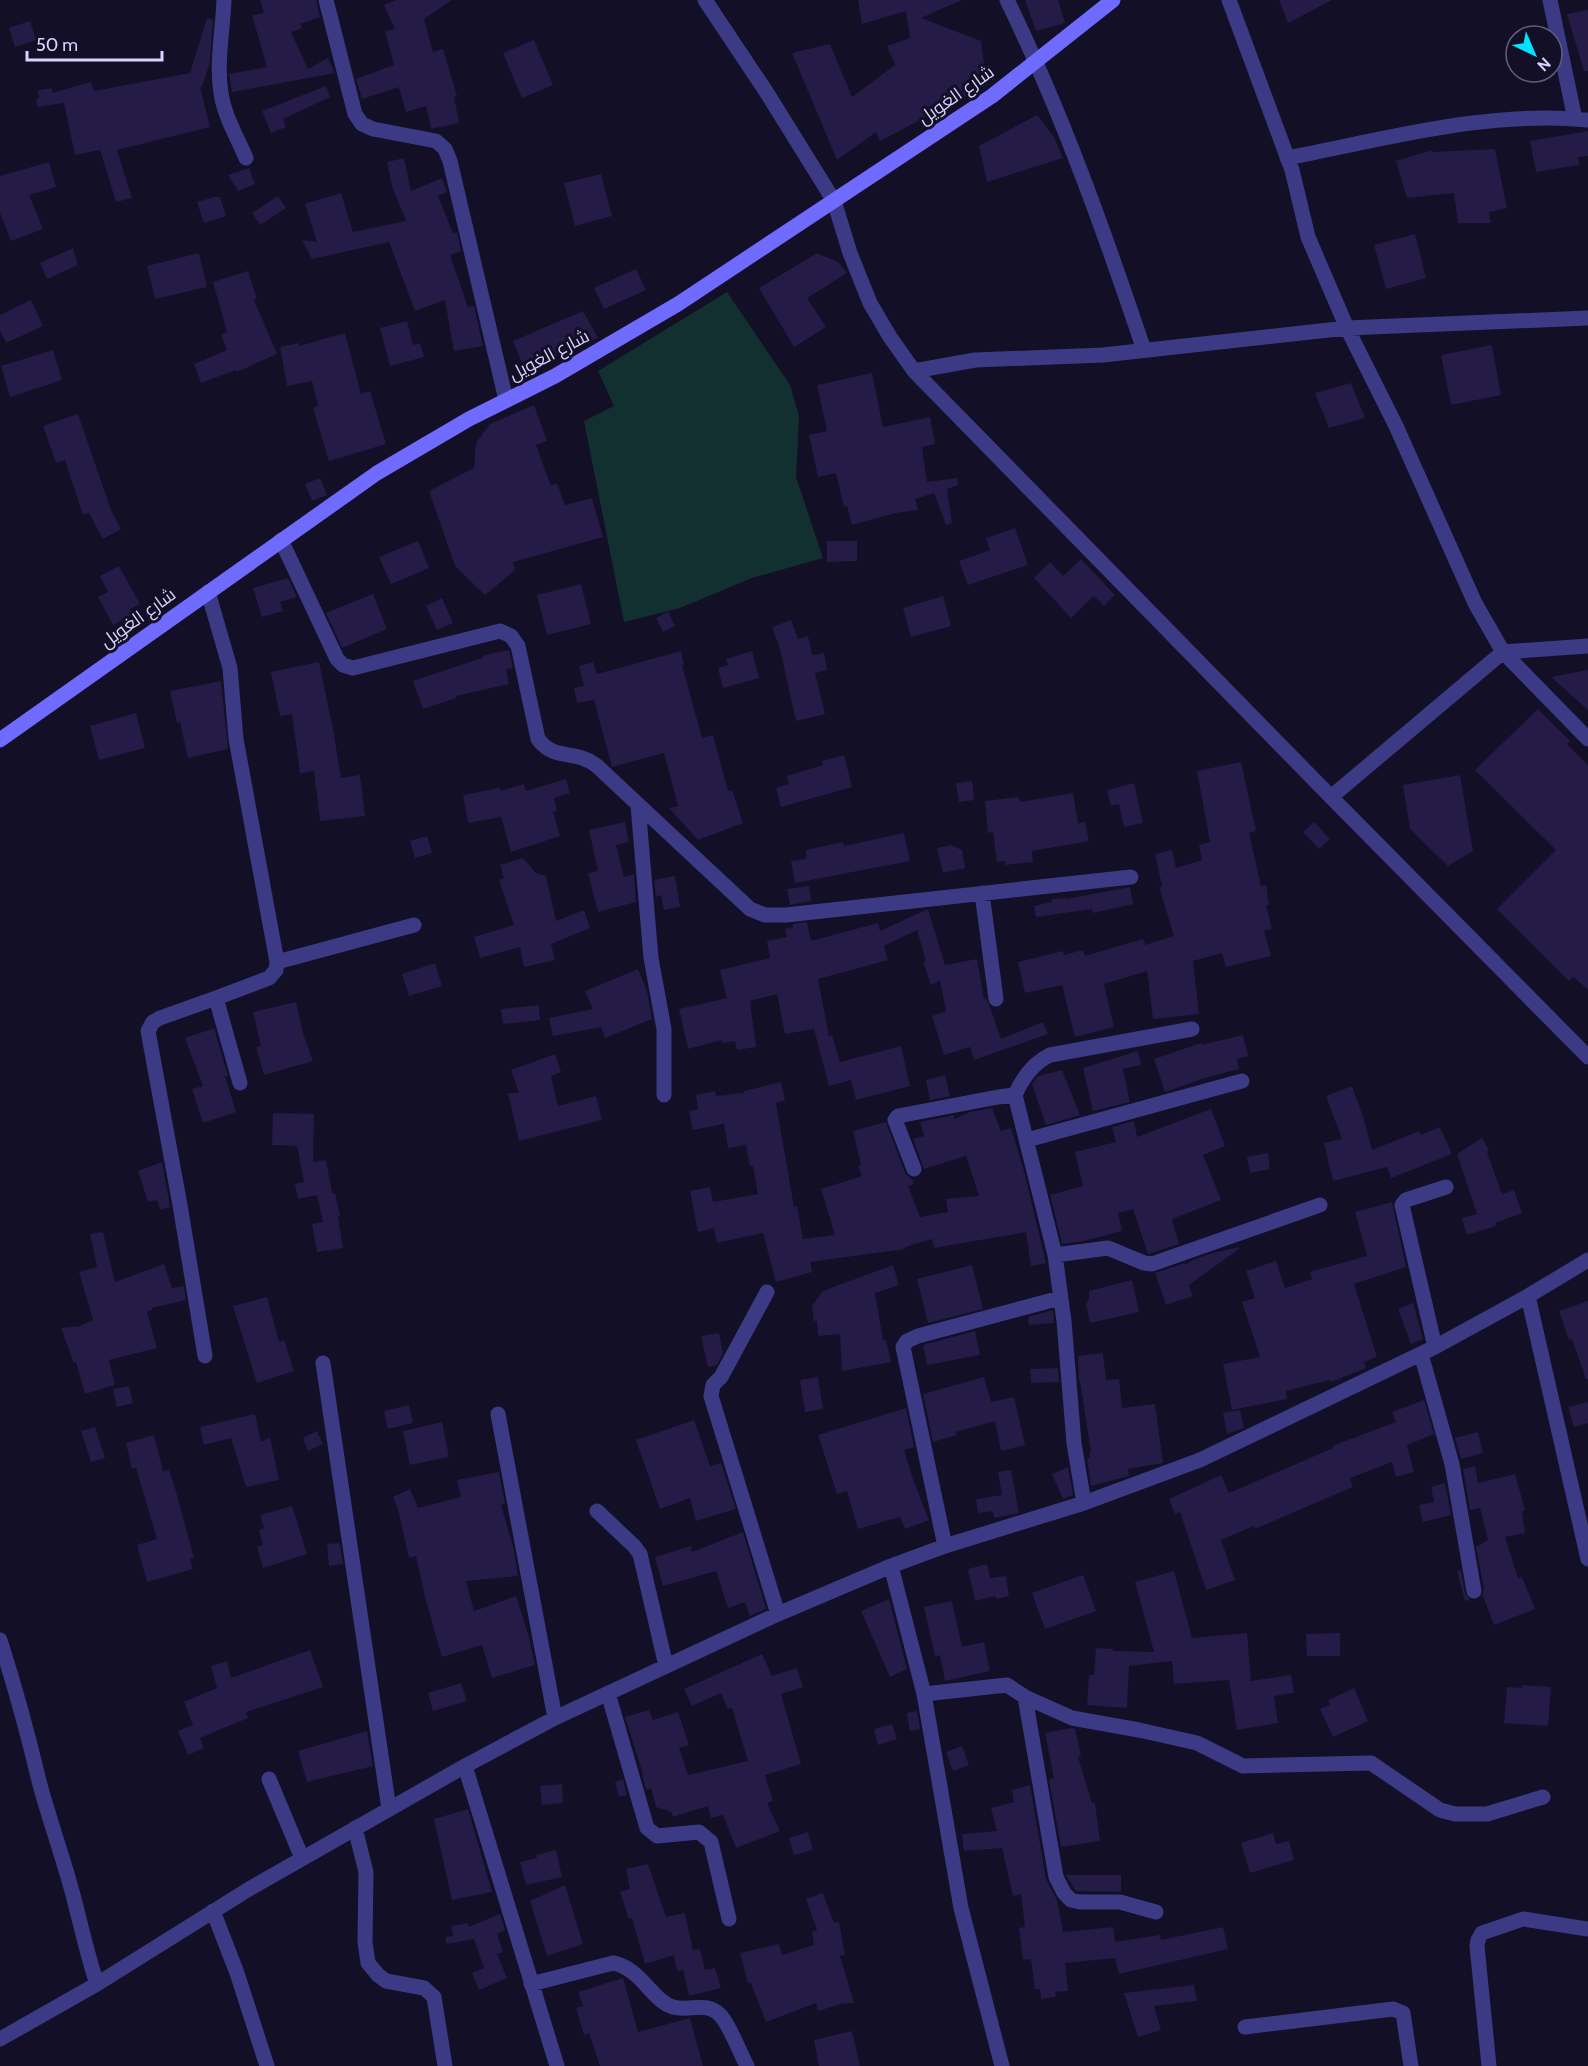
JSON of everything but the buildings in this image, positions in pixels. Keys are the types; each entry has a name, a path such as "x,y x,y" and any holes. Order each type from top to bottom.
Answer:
{"street":[{"path":"224,0 220,58 221,93 246,158"},
{"path":"326,0 356,114 362,124 373,129 436,141 445,149 450,161 506,400"},
{"path":"705,0 767,93 834,201 850,253 870,303 914,371 1588,1057"},
{"path":"1007,0 1037,61 1104,231 1144,350"},
{"name":"شارع الغويل","path":"0,740 377,473 470,418 555,376 678,304 992,96 1113,0"},
{"path":"1229,0 1287,158 1308,237 1347,328 1396,426 1475,603 1503,652 1588,739"},
{"path":"1287,158 1409,135 1449,125 1505,120 1582,120 1550,0"},
{"path":"914,371 975,360 1102,355 1347,328 1588,318"},
{"path":"281,540 336,659 343,665 353,668 500,631 511,636 518,646 538,739 545,748 556,754 576,755 587,759 750,909 765,915 786,915 1131,877"},
{"path":"205,1356 148,1031 153,1022 160,1018 269,978 276,970 277,962 236,739 230,668 208,592"},
{"path":"1331,797 1503,652 1588,646"},
{"path":"638,805 651,958 664,1029 664,1095"},
{"path":"982,893 996,999"},
{"path":"277,962 414,925"},
{"path":"216,998 240,1083"},
{"path":"1083,1503 1074,1443 1055,1255 1015,1095 1024,1076 1042,1059 1050,1055 1192,1029"},
{"path":"1027,1140 1242,1081"},
{"path":"914,1169 895,1120 898,1116 998,1096 1015,1095"},
{"path":"1446,1187 1406,1200 1402,1206 1474,1591"},
{"path":"1055,1255 1108,1248 1152,1264 1320,1205"},
{"path":"0,2039 97,1984 302,1858 555,1718 778,1614 891,1566 945,1546 1083,1503 1200,1460 1428,1351 1588,1260"},
{"path":"767,1292 721,1377 713,1385 711,1396 778,1614"},
{"path":"1528,1296 1588,1559"},
{"path":"945,1546 903,1347 908,1341 918,1336 1060,1298"},
{"path":"324,1363 390,1809"},
{"path":"498,1414 555,1718"},
{"path":"597,1511 634,1545 640,1554 666,1666"},
{"path":"891,1566 924,1694 961,1908 1002,2066"},
{"path":"0,1640 33,1749 39,1781 57,1836 82,1937 97,1984"},
{"path":"924,1694 1007,1685 1015,1688 1025,1697 1082,1721 1139,1730 1197,1743 1243,1766 1371,1763 1440,1810 1455,1814 1487,1814 1543,1797"},
{"path":"608,1694 647,1828 657,1836 699,1832 711,1842 729,1919"},
{"path":"1025,1697 1056,1877 1064,1893 1071,1900 1080,1902 1120,1902 1156,1912"},
{"path":"465,1766 558,2066"},
{"path":"270,1779 302,1858"},
{"path":"355,1828 366,1872 365,1942 368,1963 386,1981 424,1988 434,1997 445,2066"},
{"path":"213,1911 237,1973 267,2066"},
{"path":"1489,2066 1477,1946 1482,1933 1523,1919 1588,1929"},
{"path":"531,1984 613,1963 621,1965 631,1970 666,2004 674,2007 708,2006 722,2016 747,2066"},
{"path":"1245,2027 1399,2010 1403,2013 1411,2066"}],"green space":[{"path":"727,292 790,385 799,416 796,477 823,558 752,578 680,608 624,622 584,421 614,406 598,371"}]}
